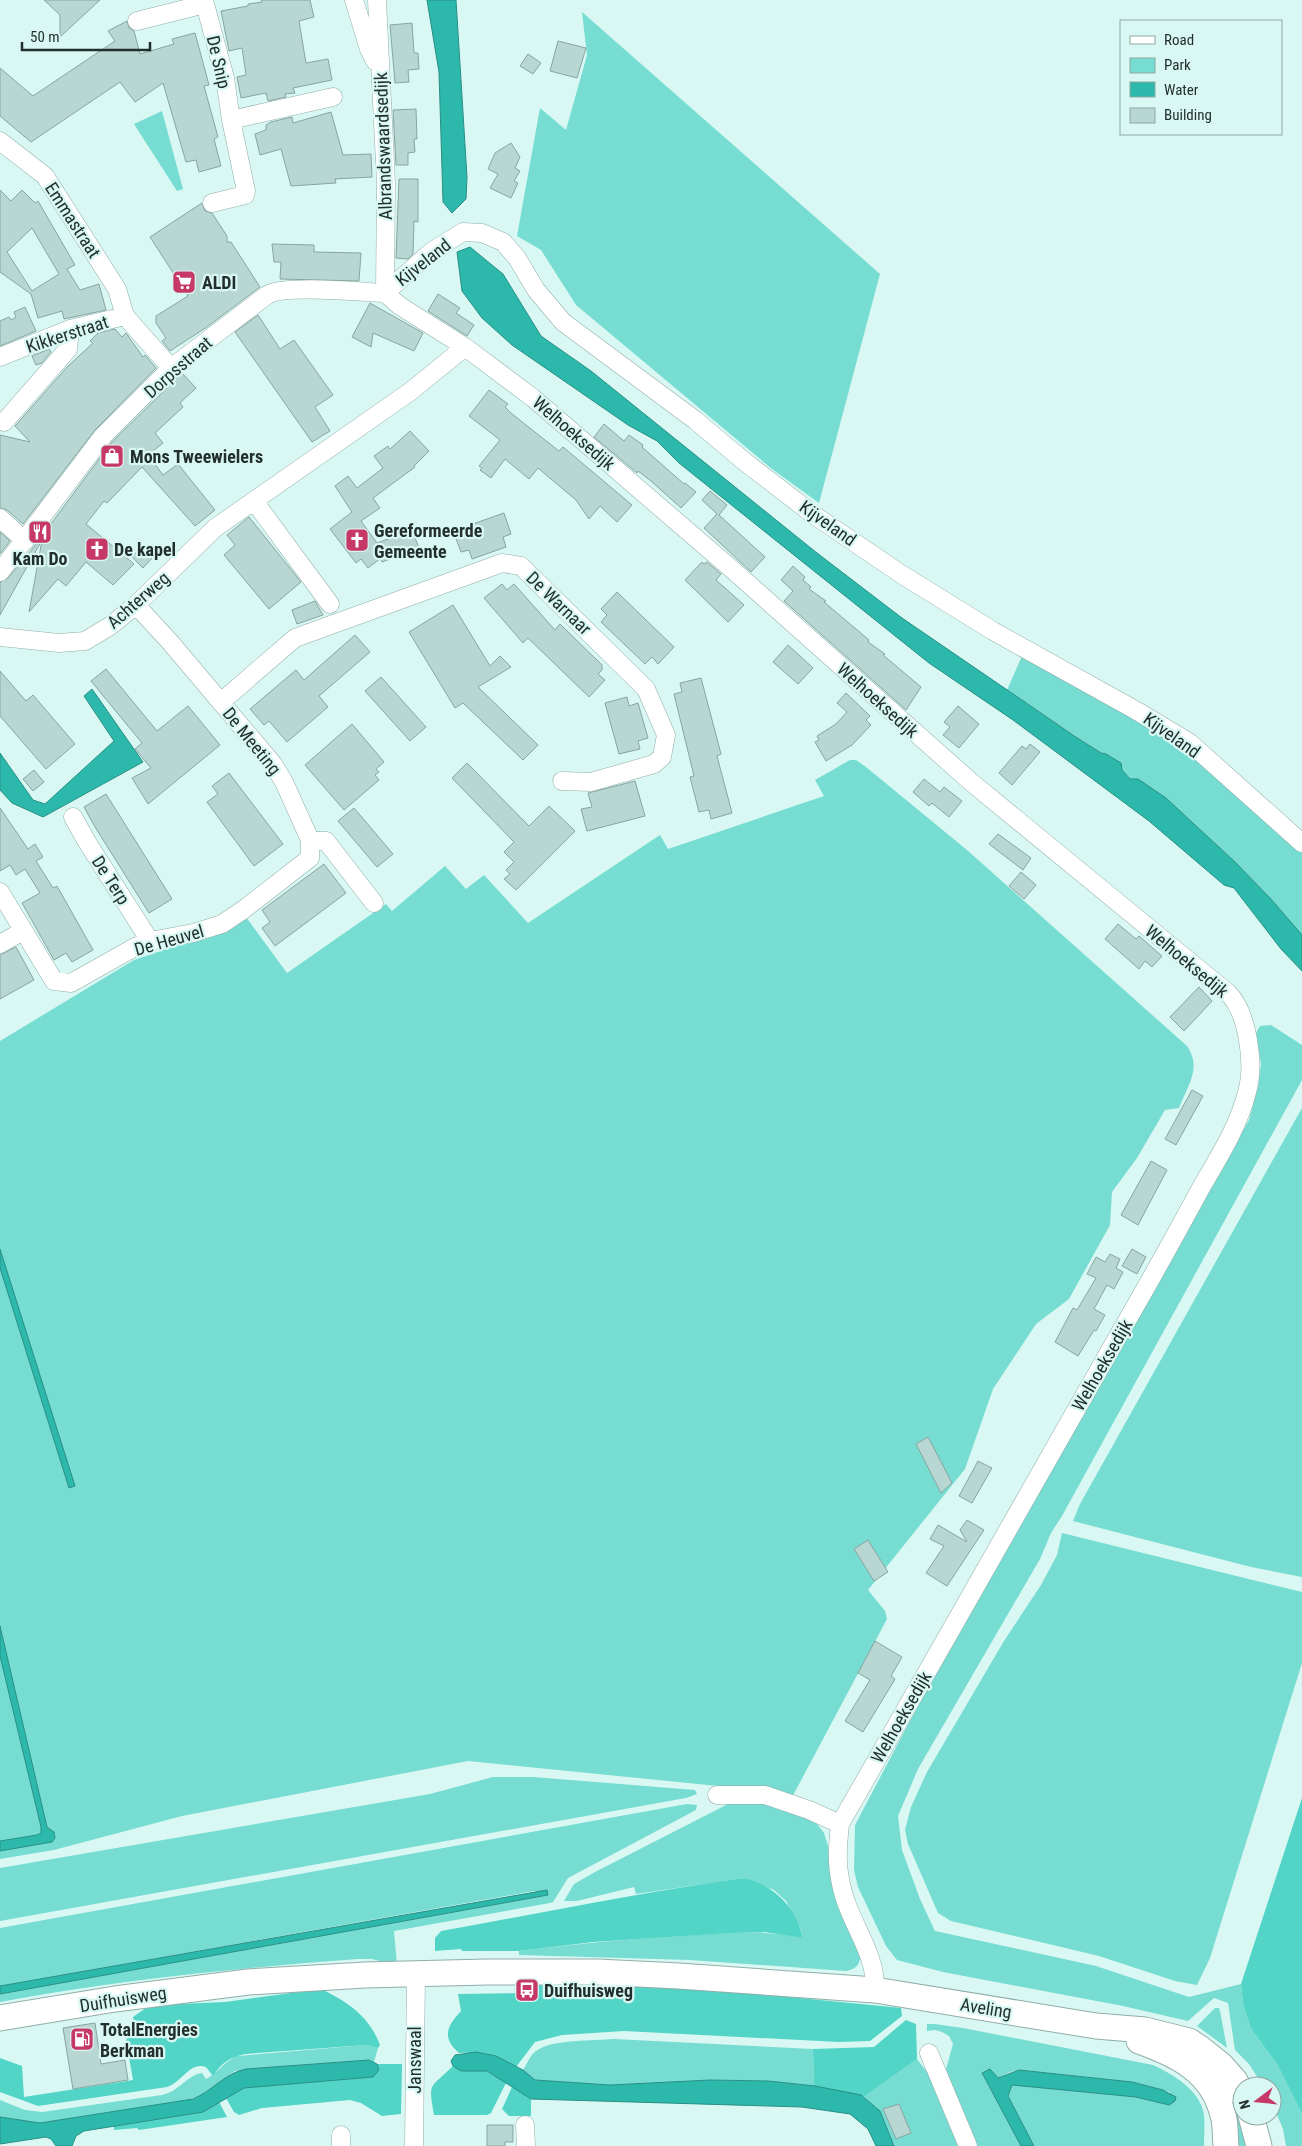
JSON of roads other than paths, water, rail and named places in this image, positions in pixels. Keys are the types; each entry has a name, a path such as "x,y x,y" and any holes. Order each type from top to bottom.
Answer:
{"main road":[{"name":"Duifhuisweg","path":"0,2018 115,1999 248,1982 416,1974 517,1971 597,1972 875,1990"},
{"name":"Aveling","path":"875,1990 1096,2026 1145,2030 1189,2041 1211,2056 1232,2078"},
{"name":"Aveling","path":"1096,2026 1162,2049 1201,2072 1216,2094 1224,2116 1226,2146"},
{"path":"1254,2126 1259,2146"}],"street":[{"path":"354,0 369,49 380,72"},
{"name":"Albrandswaardsedijk","path":"377,0 386,183 385,293"},
{"name":"De Snip","path":"136,21 206,2 225,78 231,120 246,191 245,195 212,203"},
{"path":"231,120 333,98"},
{"name":"Emmastraat","path":"0,141 45,176 117,289 125,316"},
{"name":"Kijveland","path":"385,293 431,252 463,232 482,233 503,242 517,258 536,290 563,322 695,420 745,462 814,515 901,574 976,620 1137,710 1190,743 1302,843"},
{"name":"Dorpsstraat","path":"0,572 103,436 171,368 272,292 292,290 385,293"},
{"name":"Welhoeksedijk","path":"385,293 400,306 465,347 533,398 734,571 971,782 1228,994 1241,1015 1246,1032 1250,1051 1248,1091 1227,1140 1161,1261 840,1824 836,1860 845,1897 871,1957 875,1974 875,1990"},
{"name":"Kikkerstraat","path":"0,357 70,329 125,316 171,368"},
{"path":"4,422 68,349 70,329"},
{"name":"Achterweg","path":"0,636 59,643 85,641 110,626 136,605 215,528 411,391 465,347"},
{"path":"254,501 330,604"},
{"path":"0,518 25,541"},
{"name":"De Warnaar","path":"221,702 295,638 502,563 521,566 646,689 666,735 662,757 654,764 591,782 562,781"},
{"name":"De Meeting","path":"136,605 273,764 284,782 310,840"},
{"name":"De Terp","path":"73,817 150,941"},
{"path":"310,840 326,841 374,903"},
{"name":"De Heuvel","path":"0,892 54,981 71,983 135,947 150,941 193,933 222,924 310,858 310,840"},
{"path":"0,944 23,931"},
{"path":"717,1794 765,1795 809,1810 840,1824"},
{"name":"Janswaal","path":"414,2146 416,1974"},
{"path":"929,2053 968,2146"},
{"path":"525,2125 526,2146"}],"water":[{"path":"427,0 456,0 467,177 466,199 452,213 443,202 439,72"},
{"path":"470,247 503,274 541,336 591,371 817,553 902,618 1076,737 1121,763 1122,770 1130,779 1138,779 1166,798 1235,862 1302,935 1302,971 1281,949 1234,888 1224,885 1149,821 1013,720 929,663 679,463 657,441 628,425 512,345 482,318 462,291 457,252"},
{"path":"92,689 143,762 43,817 12,803 0,790 0,753 33,800 45,804 114,741 84,696"},
{"path":"0,1249 75,1486 69,1488 0,1268"},
{"path":"0,1626 47,1827 54,1832 55,1838 52,1842 0,1851 0,1841 37,1835 41,1833 41,1827 0,1656"},
{"path":"547,1890 548,1895 0,1994 0,1986"},
{"path":"476,2052 496,2056 523,2070 535,2080 610,2085 710,2080 768,2081 815,2086 861,2095 880,2111 894,2146 876,2146 868,2129 850,2114 802,2107 531,2099 487,2071 461,2071 453,2066 451,2061 455,2055"},
{"path":"369,2060 377,2064 379,2070 373,2077 244,2088 203,2112 84,2131 76,2136 72,2146 56,2146 51,2139 46,2137 0,2144 0,2117 40,2123 193,2099 232,2074 246,2069"},
{"path":"990,2069 998,2078 1019,2070 1132,2082 1163,2090 1176,2097 1175,2101 1169,2105 1136,2097 1012,2085 1008,2096 1034,2146 1021,2146 982,2073"}],"place":[{"name":"ALDI","path":"184,282"},
{"name":"Mons Tweewielers","path":"112,456"},
{"name":"Kam Do","path":"40,532"},
{"name":"Gereformeerde Gemeente","path":"357,540"},
{"name":"De kapel","path":"97,549"},
{"name":"Duifhuisweg","path":"527,1990"},
{"name":"TotalEnergies Berkman","path":"82,2039"}]}
